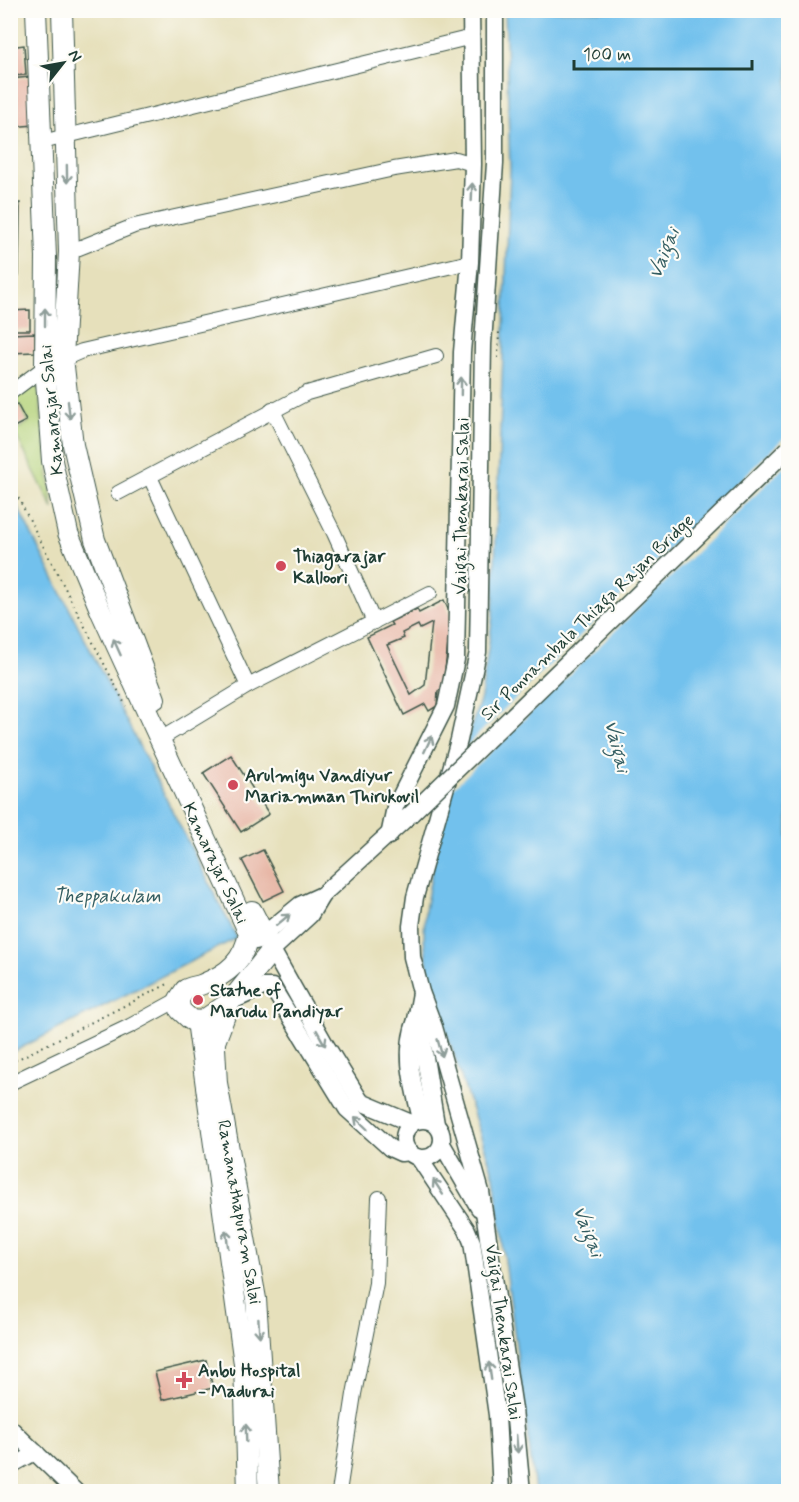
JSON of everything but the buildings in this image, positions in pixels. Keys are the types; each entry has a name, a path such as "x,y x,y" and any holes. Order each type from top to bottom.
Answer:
{"highway":[{"name":"Kamarajar Salai","path":"36,10 46,257 45,367 52,461 68,533 165,737 268,943"},
{"name":"Kamarajar Salai","path":"62,10 69,252 63,358 73,446 95,540 165,737 249,933 246,949"},
{"name":"Ramanathapuram Salai","path":"268,943 230,1002 215,1042 217,1083 256,1299 269,1491"},
{"path":"230,1002 204,1018 183,1014 179,999 185,990 200,986 233,969 246,949"},
{"name":"Ramanathapuram Salai","path":"204,1018 244,1364 248,1491"},
{"path":"204,1018 215,1042"}],"main road":[{"name":"Vaigai Thenkarai Salai","path":"389,836 395,807 446,706 456,658 462,352 470,262 473,164 473,10"},
{"path":"473,10 495,43"},
{"name":"Vaigai Thenkarai Salai","path":"495,10 495,163 483,344 478,652 459,740 415,897 411,926 412,957 421,992 434,1027 481,1192 514,1409 522,1491"},
{"name":"Sir Ponnambala Thiaga Rajan Bridge","path":"246,949 268,943 300,905 322,895 389,836 789,449"},
{"path":"230,1002 263,987 272,987 347,1109 390,1148 401,1153 430,1157 442,1144 442,1133 423,1122 361,1102 268,943"},
{"name":"Vaigai Thenkarai Salai","path":"421,992 411,1034 409,1060 423,1122"},
{"path":"414,1155 404,1137 423,1122"},
{"name":"Vaigai Thenkarai Salai","path":"442,1144 484,1218"},
{"name":"Vaigai Thenkarai Salai","path":"414,1155 467,1230 472,1242 497,1415 501,1491"},
{"path":"10,1428 76,1491"}],"street":[{"path":"42,142 472,37"},
{"path":"69,252 134,226 394,168 456,159 473,164"},
{"path":"10,393 45,367 82,351 470,262"},
{"path":"118,493 272,409 307,393 436,356"},
{"path":"272,409 334,533 374,622"},
{"path":"150,477 248,686"},
{"path":"165,737 248,686 430,593"},
{"path":"10,1083 130,1026 179,999"},
{"path":"339,1491 354,1394 376,1283 379,1198"},
{"path":"10,1467 37,1452"}],"path":[{"path":"10,482 129,713"},
{"path":"10,1063 177,979"}],"green space":[{"path":"37,378 53,509 14,431 29,422 14,396"}],"water":[{"name":"Vaigai","path":"505,11 788,11 788,1491 535,1491 494,1176 430,983 424,939 425,910 442,816 481,697 493,615 510,170"},
{"name":"Theppakulam","path":"11,494 237,938 10,1053"}],"pier":[{"path":"788,434 788,463 445,796 460,752"}],"place":[{"name":"Thiagarajar Kalloori","path":"281,566"},
{"name":"Arulmigu Vandiyur Mariamman Thirukovil","path":"233,785"},
{"name":"Statue of Marudu Pandiyar","path":"198,1000"},
{"name":"Anbu Hospital - Madurai","path":"184,1380"}]}
